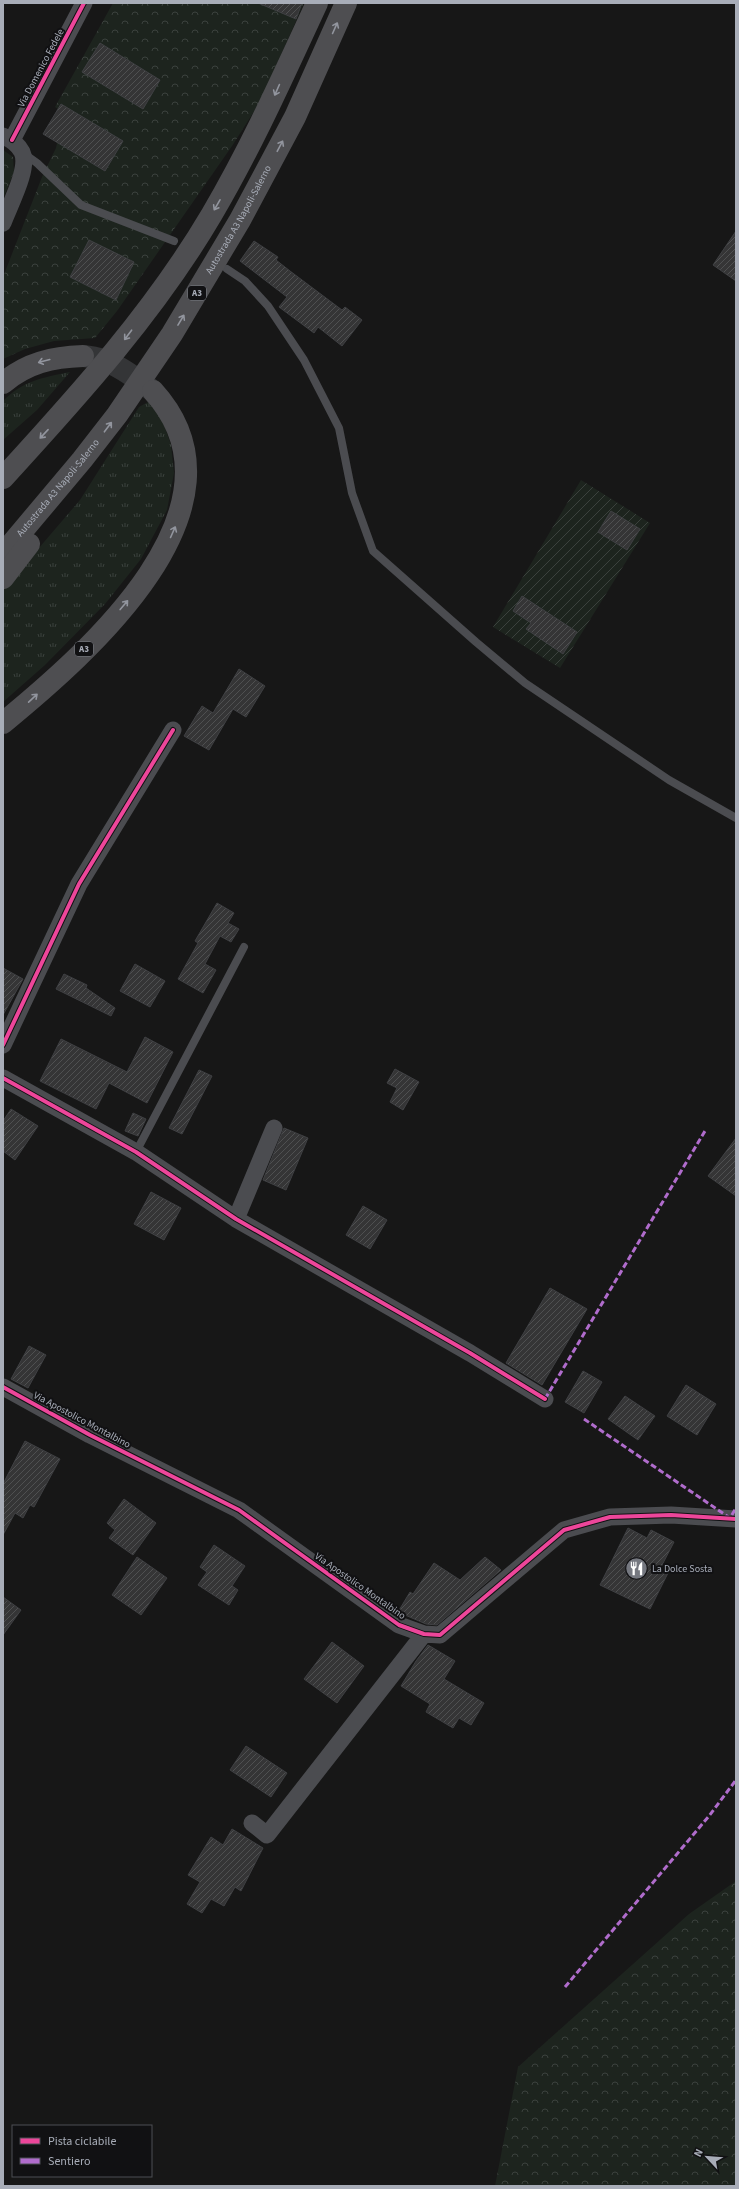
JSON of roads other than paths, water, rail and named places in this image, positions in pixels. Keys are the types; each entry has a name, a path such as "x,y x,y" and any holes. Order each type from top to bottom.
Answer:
{"highway":[{"path":"3,478 75,400 112,356 184,259 241,164 317,3"},
{"name":"Autostrada A3 Napoli-Salerno","path":"3,554 82,460 117,415 172,334 240,220 295,117 346,3"},
{"path":"3,383 24,367 43,360 83,356"},
{"name":"A3","path":"3,723 92,641 138,589 167,544 177,521 184,497 187,474 186,454 175,421 168,407 153,391"},
{"name":"A3","path":"3,578 46,520 82,460"}],"street":[{"name":"Via Domenico Fedele","path":"12,142 84,3"},
{"path":"3,223 24,167 12,142"},
{"path":"3,1045 79,884 173,730"},
{"path":"3,1078 136,1152 236,1219 546,1398"},
{"path":"236,1219 274,1128"},
{"name":"Via Apostolico Montalbino","path":"3,1387 90,1435 239,1510 399,1625 424,1634 440,1635 564,1530 610,1517 671,1515 736,1519"},
{"path":"252,1823 267,1835 424,1634"}],"lane":[{"path":"12,142 37,163 81,205 174,241"},
{"path":"227,269 245,280 268,306 304,360 339,428 352,493 373,551 476,642 526,683 669,780 736,818"},
{"path":"136,1152 244,947"}],"tunnel":[{"path":"83,356 93,357 112,364 129,373 153,391"}],"place":[{"name":"La Dolce Sosta","path":"636,1569"}]}
